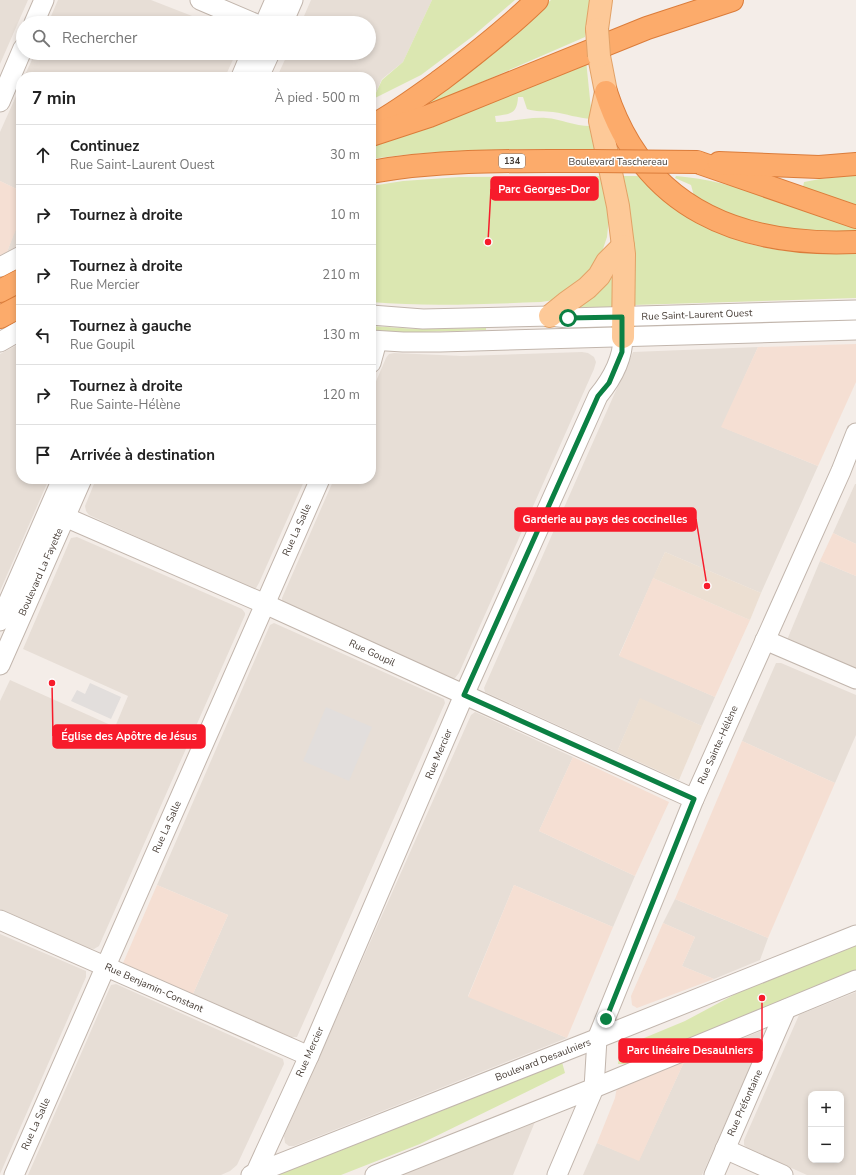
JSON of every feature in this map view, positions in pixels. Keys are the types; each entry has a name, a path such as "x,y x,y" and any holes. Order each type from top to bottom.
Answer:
{"highway":[{"path":"376,124 416,98 465,62 537,0"},
{"path":"376,133 430,116 647,28 732,0"},
{"path":"606,92 621,130 636,155 663,186 693,208 727,225 767,236 818,242 856,242"},
{"name":"Boulevard Taschereau","path":"376,171 460,162 697,162 856,217"},
{"path":"697,162 819,167 856,164"},
{"path":"0,291 16,283"},
{"path":"0,317 16,309"}],"main road":[{"path":"600,0 597,29 599,56 606,92 600,121 618,206 623,246 624,265 622,327"},
{"path":"550,316 588,288 607,262 623,246"}],"street":[{"path":"37,16 44,0"},
{"path":"200,0 238,16"},
{"path":"268,16 275,0"},
{"path":"286,16 293,0"},
{"path":"0,102 18,60"},
{"path":"243,72 248,60"},
{"path":"261,72 267,60"},
{"path":"0,267 16,259"},
{"name":"Rue Saint-Laurent Ouest","path":"376,340 429,343 856,310"},
{"name":"Rue Saint-Laurent Ouest","path":"376,316 423,319 550,316 622,327 856,330"},
{"name":"Rue Mercier","path":"253,1174 309,1056 464,695 598,396 609,383 622,352 622,327"},
{"path":"0,342 16,333"},
{"name":"Rue Sainte-Hélène","path":"557,1175 594,1088 597,1039 694,799 856,433"},
{"name":"Boulevard La Fayette","path":"0,666 57,514 61,484"},
{"name":"Boulevard La Fayette","path":"0,621 57,514 78,484"},
{"name":"Rue La Salle","path":"14,1175 318,484"},
{"name":"Rue Goupil","path":"57,514 265,604 694,799"},
{"path":"765,640 856,679"},
{"name":"Rue Benjamin-Constant","path":"0,920 309,1056"},
{"name":"Boulevard Desaulniers","path":"253,1174 597,1039 856,935"},
{"path":"378,1174 594,1088 856,980"},
{"name":"Rue Préfontaine","path":"714,1175 786,1009"},
{"path":"725,1150 783,1175"}],"shaded area":[{"path":"0,0 28,0 21,16 16,16 16,27 0,64"},
{"path":"58,0 151,0 192,16 51,16"},
{"path":"311,0 432,0 403,62 382,79 376,92 376,72 279,72 285,60 376,60 376,16 304,16"},
{"path":"32,60 233,60 227,72 26,72"},
{"path":"16,96 16,189 0,181 0,132"},
{"path":"0,181 16,189 16,230 7,252 0,255"},
{"path":"16,228 16,247 7,252"},
{"path":"856,344 856,382 818,466 721,427 758,347"},
{"path":"16,346 16,484 47,484 0,591 0,354"},
{"path":"758,347 722,427 818,466 761,593 665,552 619,655 715,697 702,726 640,699 617,752 485,692 484,688 633,352"},
{"path":"582,352 588,353 594,357 596,362 459,673 452,679 286,604 282,601 282,598 332,484 376,484 376,381 386,358 389,354 394,353 462,356"},
{"path":"94,484 303,484 259,583 256,588 252,589 89,515 85,506"},
{"path":"856,484 856,544 833,533"},
{"path":"833,533 856,544 856,576 820,561"},
{"path":"77,537 242,609 245,613 99,946 94,949 88,948 0,909 0,701 10,680 115,727 128,696 23,649 71,538"},
{"path":"665,552 761,593 750,620 653,578"},
{"path":"820,561 856,576 856,670 787,640"},
{"path":"653,578 750,620 715,697 619,656"},
{"path":"274,623 444,699 445,703 297,1037 291,1037 193,994 228,915 157,885 270,625"},
{"path":"776,663 781,663 856,695 856,735 835,783 742,741"},
{"path":"90,683 121,697 111,719 71,701 77,690 85,694"},
{"path":"640,698 702,726 679,780 617,752"},
{"path":"326,707 372,727 349,781 303,761"},
{"path":"475,712 573,757 539,831 635,876 613,927 514,885 468,996 567,1038 294,1146 289,1146 285,1143 284,1136 471,715"},
{"path":"742,741 835,783 768,938 675,899"},
{"path":"573,757 669,802 635,876 539,831"},
{"path":"157,885 228,915 193,994 123,963"},
{"path":"514,885 613,927 567,1038 468,997"},
{"path":"675,899 768,938 760,960 714,979 682,966 695,937 663,923"},
{"path":"663,923 695,937 682,966 714,979 637,1008 632,1005 631,996"},
{"path":"0,934 86,971 86,977 0,1174"},
{"path":"116,984 283,1059 284,1064 237,1165 230,1171 221,1175 28,1175 111,985"},
{"path":"856,992 856,1175 807,1175 747,1148 744,1145 744,1140 799,1015"},
{"path":"761,1031 763,1036 761,1043 702,1175 583,1175 597,1143 639,1160 684,1062"},
{"path":"684,1062 639,1161 597,1143 615,1098 617,1087"},
{"path":"537,1117 513,1175 394,1175"}],"green space":[{"path":"432,0 515,0 473,36 421,75 376,98 376,93 382,80 403,62"},
{"path":"551,0 590,0 585,37 429,105 427,101"},
{"path":"586,60 592,119 527,109 523,97 518,97 515,110 509,114 495,116 496,122 546,118 593,126 595,149 455,151 376,158 376,145"},
{"path":"856,175 856,207 803,187 804,182"},
{"path":"603,176 609,217 607,237 601,255 590,274 554,300 541,302 456,305 376,302 376,185 403,181 460,177"},
{"path":"621,176 638,176 690,218 730,238 759,246 789,251 856,251 856,298 633,305"},
{"path":"676,176 699,179 745,190 856,227 856,233 791,231 726,214 694,196 691,185 675,178"},
{"path":"614,266 612,308 569,310"},
{"path":"376,326 416,329 486,328 486,330 376,332"},
{"path":"856,941 856,973 630,1064 618,1064 620,1048 685,1021 773,974"},
{"path":"562,1062 565,1073 420,1144 341,1175 271,1175"}],"place":[{"name":"Parc Georges-Dor","path":"488,242"},
{"name":"Garderie au pays des coccinelles","path":"707,586"},
{"name":"Église des Apôtre de Jésus","path":"52,683"},
{"name":"Parc linéaire Desaulniers","path":"762,998"}],"route":[{"path":"568,318 622,317 623,349 609,383 598,396 464,695 694,799 606,1019"}]}
